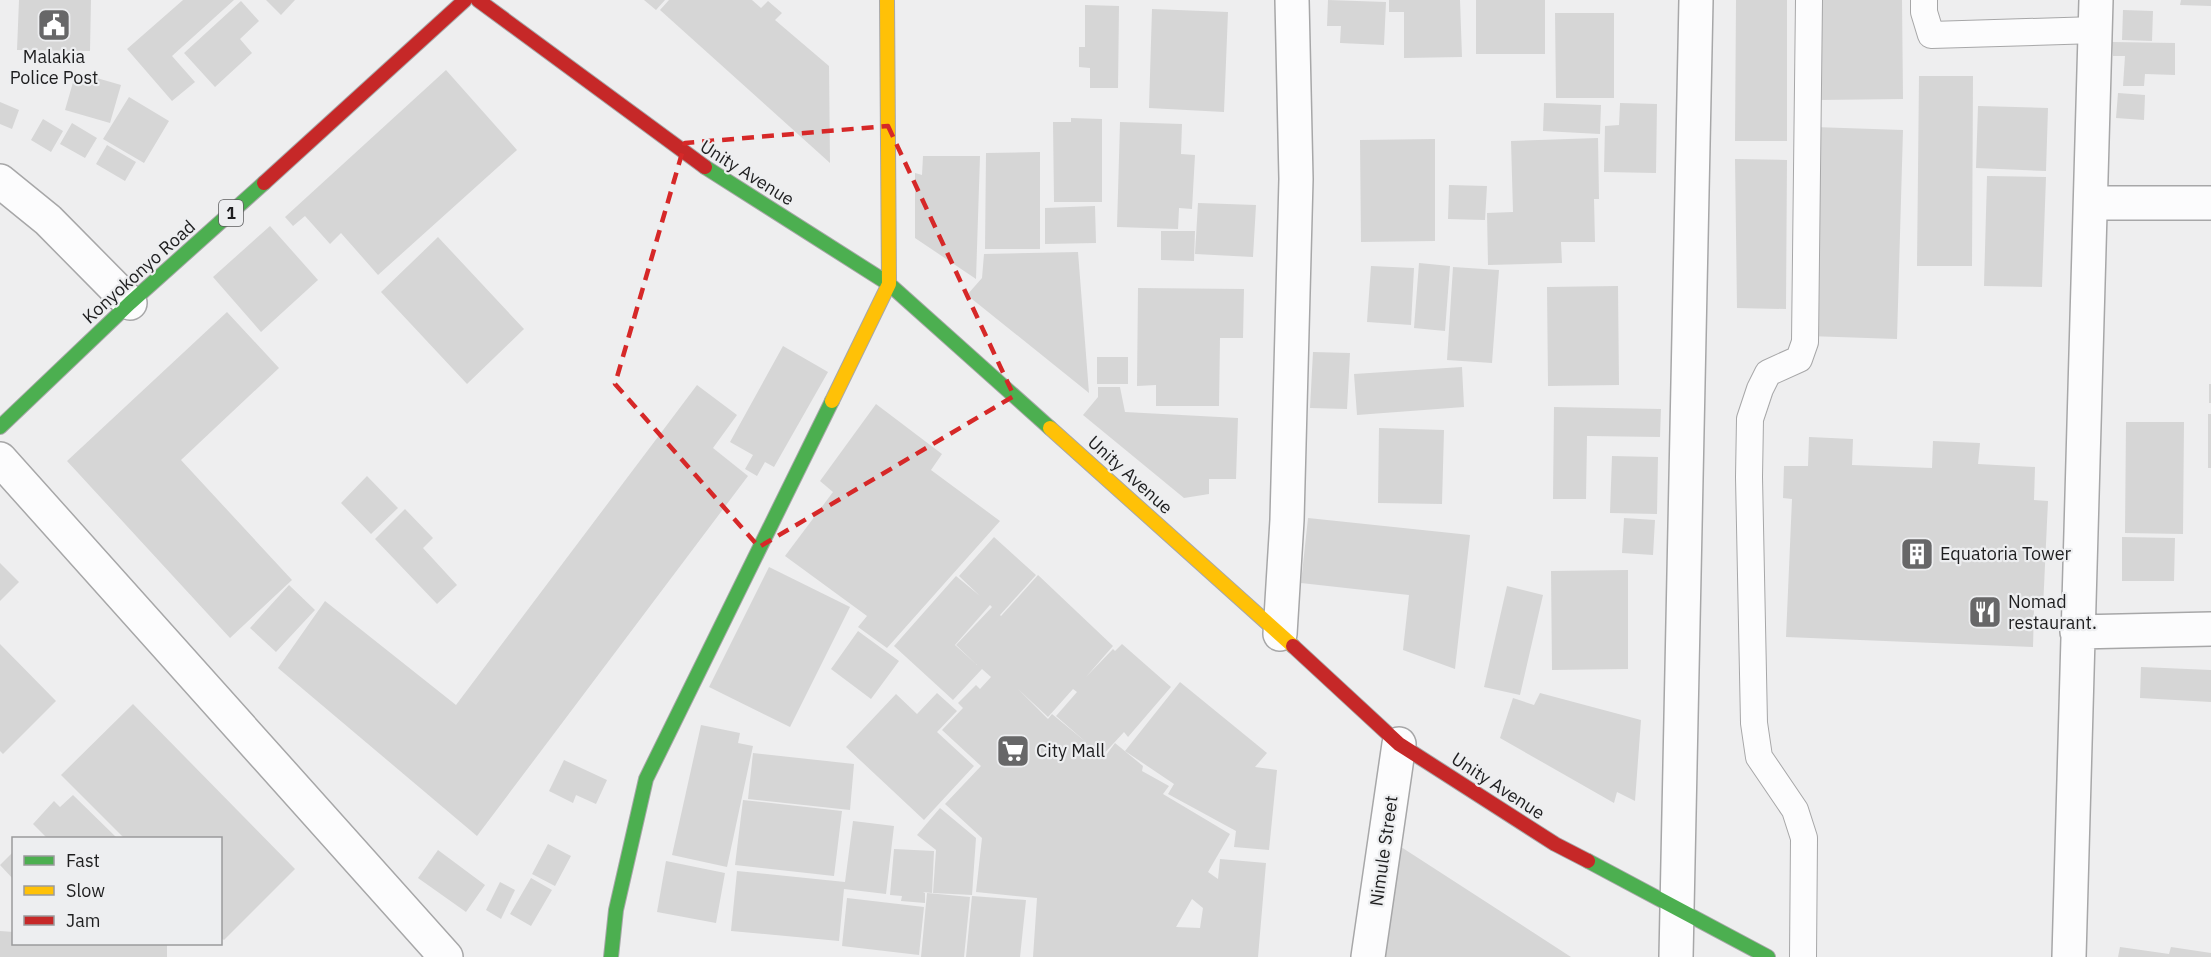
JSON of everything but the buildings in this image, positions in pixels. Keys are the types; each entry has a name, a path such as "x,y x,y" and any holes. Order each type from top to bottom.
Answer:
{"main road":[{"name":"Konyokonyo Road","path":"0,427 130,303 366,92 465,0"},
{"name":"Unity Avenue","path":"478,0 687,156 890,284 1280,634 1399,744 1555,844 1676,906 1768,957"},
{"path":"611,957 616,910 646,779 890,284 887,0"}],"street":[{"path":"1280,634 1287,508 1296,179 1292,0"},
{"path":"1676,957 1696,0"},
{"path":"2069,957 2096,15"},
{"path":"0,181 48,220 130,303"},
{"path":"2091,203 2211,203"},
{"path":"0,459 446,957"},
{"path":"2077,632 2211,629"},
{"name":"Nimule Street","path":"1368,957 1399,744"}],"lane":[{"path":"1803,957 1804,838 1795,810 1759,757 1754,723 1749,477 1750,419 1760,389 1768,373 1799,359 1805,342 1809,0"},
{"path":"1924,0 1924,12 1931,35 2096,15"}],"highlighted area":[{"path":"888,126 1014,396 759,547 615,384 685,143"}],"traffic: fast":[{"path":"705,167 889,284 1050,428"},
{"path":"0,427 130,303 264,183"},
{"path":"611,957 616,910 646,779 832,401"},
{"path":"1588,861 1768,957"}],"traffic: slow":[{"path":"832,401 889,284 887,0"},
{"path":"1050,428 1293,646"}],"traffic: jam":[{"path":"264,183 465,0"},
{"path":"478,0 705,167"},
{"path":"1293,646 1399,744 1555,844 1588,861"}],"place":[{"name":"Malakia Police Post","path":"54,25"},
{"name":"Equatoria Tower","path":"1917,554"},
{"name":"Nomad restaurant.","path":"1985,612"},
{"name":"City Mall","path":"1013,751"}]}
